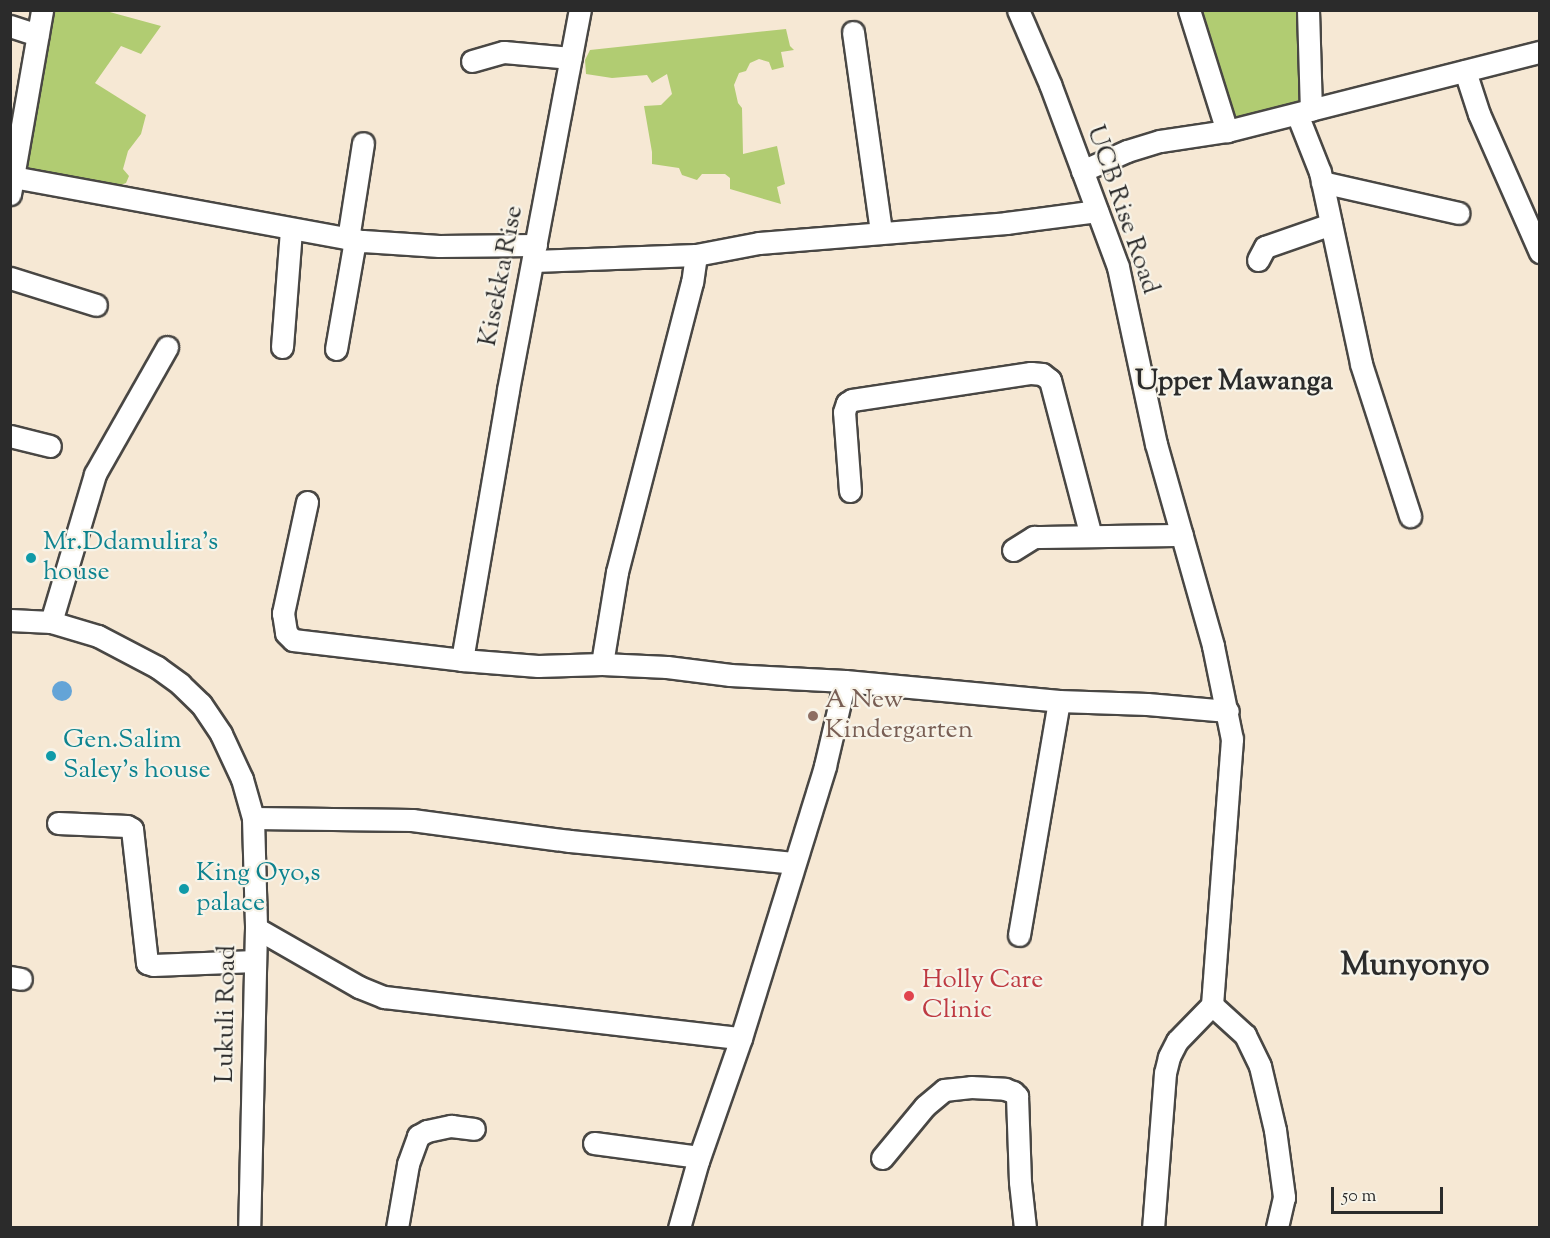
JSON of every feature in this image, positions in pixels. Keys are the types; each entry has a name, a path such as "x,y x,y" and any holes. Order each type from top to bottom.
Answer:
{"street":[{"path":"42,10 12,185 351,239 535,253 696,255 759,243 1006,223 1096,211"},
{"name":"Kisekka Rise","path":"462,660 580,10"},
{"name":"UCB Rise Road","path":"1018,10 1050,84 1118,267 1156,444 1228,711 1232,739 1212,1005"},
{"path":"1189,10 1227,131"},
{"path":"1308,10 1304,112 1322,182 1361,364 1410,516"},
{"path":"10,26 38,35"},
{"path":"853,32 881,232"},
{"path":"472,61 504,52 571,58"},
{"path":"1082,171 1127,151 1160,141 1227,131 1539,52"},
{"path":"1465,71 1479,114 1539,252"},
{"path":"336,349 363,143"},
{"path":"1322,182 1459,213"},
{"path":"1258,260 1265,247 1331,224"},
{"path":"282,347 291,229"},
{"path":"602,664 617,572 692,282 696,255"},
{"path":"10,278 96,305"},
{"path":"51,621 95,474 167,347"},
{"path":"850,491 844,412 847,403 852,400 1031,373 1042,374 1050,380 1091,536"},
{"path":"10,436 50,446"},
{"path":"307,502 283,614 286,633 293,640 462,660 538,666 602,664 667,667 730,675 845,681 1059,701 1148,704 1228,711"},
{"path":"1013,550 1034,537 1182,536"},
{"name":"Lukuli Road","path":"10,620 51,621 98,636 157,667 201,704 233,757 253,818 256,928 249,1227"},
{"path":"679,1227 699,1156 741,1038 793,863 825,766 845,681"},
{"path":"1019,935 1059,701"},
{"path":"253,818 412,820 570,841 793,863"},
{"path":"58,823 127,826 132,829 147,963 153,965 255,961"},
{"path":"256,928 365,990 384,997 741,1038"},
{"path":"1153,1227 1165,1073 1169,1057 1177,1041 1212,1005 1245,1035 1260,1066 1275,1130 1284,1197 1277,1227"},
{"path":"882,1158 925,1106 944,1090 971,1087 1005,1089 1013,1092 1017,1096 1024,1227"},
{"path":"397,1227 408,1164 418,1136 438,1128 474,1129"},
{"path":"594,1143 699,1156"}],"green space":[{"path":"41,11 106,11 161,26 141,54 121,46 95,83 146,115 141,134 128,151 123,169 129,176 126,183 113,188 15,182"},
{"path":"1201,11 1299,11 1303,104 1231,120"},
{"path":"786,29 790,46 794,50 781,52 784,67 772,70 769,62 759,59 750,63 746,71 739,73 734,85 738,103 742,108 743,154 777,146 785,184 777,187 781,204 730,189 730,178 725,174 702,174 697,180 682,175 679,168 652,164 644,106 661,105 672,94 667,74 652,83 647,75 612,78 586,74 585,60 590,50"}],"water":[{"path":"62,681 69,684 72,691 69,698 62,701 55,698 52,691 55,684"}],"place":[{"name":"Mr.Ddamulira's house","path":"31,558"},
{"name":"A New Kindergarten","path":"813,716"},
{"name":"Gen.Salim Saley's house","path":"51,756"},
{"name":"King Oyo,s palace","path":"184,889"},
{"name":"Holly Care Clinic","path":"909,996"}],"district":[{"name":"Upper Mawanga","path":"1234,382"},
{"name":"Munyonyo","path":"1415,966"}]}
